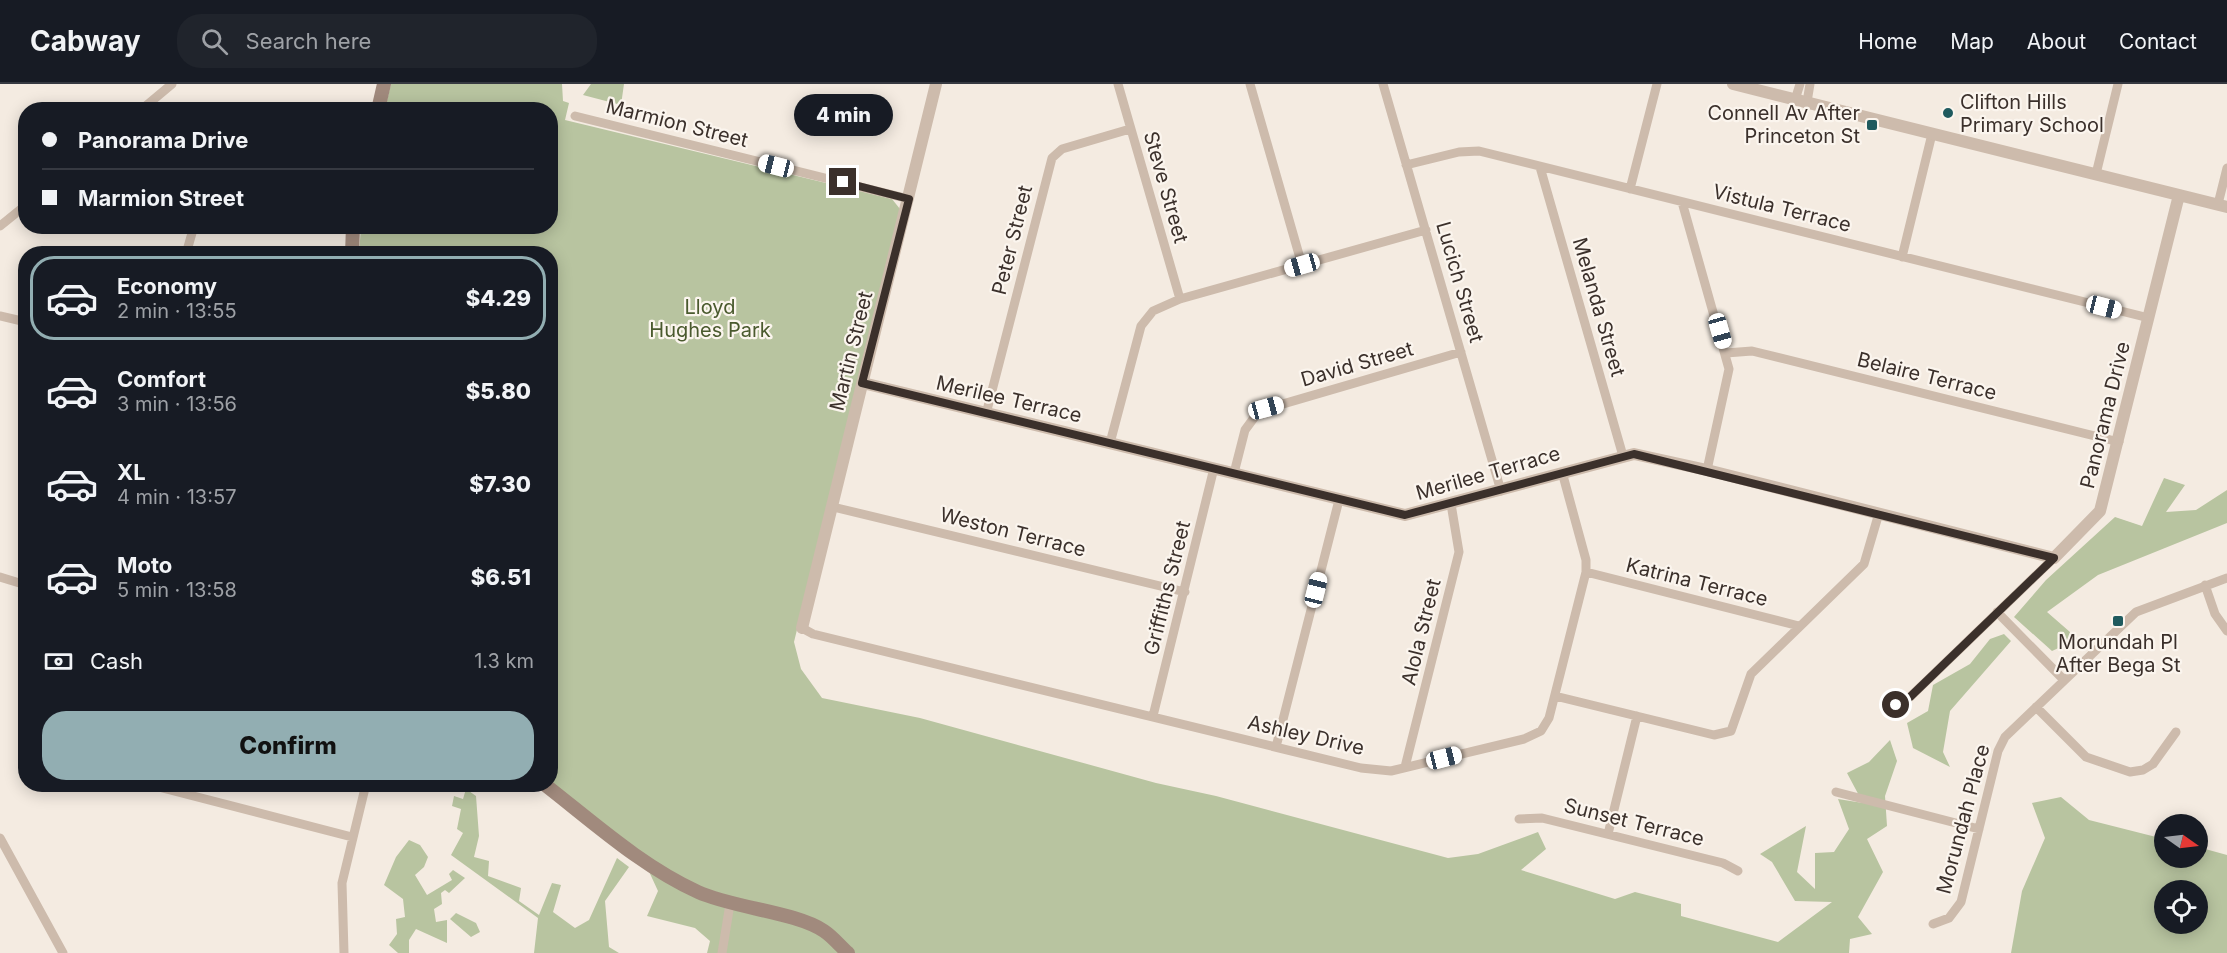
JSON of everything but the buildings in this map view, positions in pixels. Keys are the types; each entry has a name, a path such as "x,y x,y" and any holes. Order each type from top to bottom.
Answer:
{"main road":[{"path":"380,102 384,84"},
{"path":"555,792 655,868 699,893 824,930 848,953"}],"street":[{"path":"151,102 172,84"},
{"name":"Martin Street","path":"802,628 936,84"},
{"name":"Steve Street","path":"1118,84 1180,299"},
{"path":"1251,84 1302,265"},
{"name":"Lucich Street","path":"1383,84 1501,491"},
{"path":"1630,189 1657,84"},
{"path":"1732,84 2222,206 2227,168"},
{"path":"1800,84 1801,101"},
{"path":"1801,101 1810,84"},
{"path":"2096,174 2118,84"},
{"name":"Marmion Street","path":"575,116 909,199"},
{"name":"Peter Street","path":"986,414 1052,158 1062,149 1130,129"},
{"path":"1902,257 1932,134"},
{"name":"Vistula Terrace","path":"1406,165 1459,152 1479,151 2149,318"},
{"name":"Melanda Street","path":"1540,167 1623,456"},
{"name":"Panorama Drive","path":"1896,705 1910,697 2100,511 2179,195"},
{"path":"1682,202 1729,369 1727,387 1707,470"},
{"path":"0,226 18,211"},
{"path":"1110,443 1141,326 1153,311 1180,299 1426,230"},
{"path":"0,316 18,320"},
{"name":"Belaire Terrace","path":"1726,352 1752,351 2119,442"},
{"name":"David Street","path":"1234,473 1245,430 1259,411 1461,352"},
{"name":"Merilee Terrace","path":"862,383 1405,515 1501,491 1623,456 1638,455 1707,470 2054,558"},
{"name":"Griffiths Street","path":"1153,716 1214,468"},
{"name":"Ashley Drive","path":"802,628 813,634 1361,768 1391,771 1530,737 1545,727 1586,572 1586,560 1562,472"},
{"path":"1276,747 1339,500"},
{"name":"Alola Street","path":"1405,767 1459,552 1451,504"},
{"name":"Weston Terrace","path":"833,507 1185,592"},
{"path":"1555,696 1714,735 1731,731 1751,674 1864,564 1879,513"},
{"name":"Katrina Terrace","path":"1586,572 1799,626"},
{"path":"0,577 18,583"},
{"name":"Morundah Place","path":"1934,924 1949,918 1961,902 2002,743 2063,679 2136,612 2227,578"},
{"path":"2205,585 2215,614 2227,630"},
{"path":"1997,612 2063,679"},
{"path":"2036,707 2086,758 2130,772 2143,770 2153,764 2176,732"},
{"path":"1608,834 1637,716"},
{"path":"178,792 352,837"},
{"path":"344,953 342,883 364,792"},
{"path":"1836,792 1979,829"},
{"name":"Sunset Terrace","path":"1519,819 1542,818 1724,863 1738,871"},
{"path":"0,838 63,953"},
{"path":"722,953 730,904"}],"green space":[{"name":"Lloyd Hughes Park","path":"391,84 562,84 563,101 569,103 565,120 892,199 900,209 794,642 801,669 822,698 920,718 1156,783 1216,796 1448,858 1478,854 1538,832 1546,849 1521,870 1615,899 1635,892 1681,904 1681,916 1778,942 1832,902 1795,901 1772,862 1760,854 1806,826 1797,872 1815,889 1815,853 1834,852 1849,829 1838,799 1863,803 1847,773 1869,762 1890,740 1897,761 1885,796 1887,826 1867,839 1883,872 1858,917 1872,934 1850,939 1849,953 707,953 710,941 695,928 647,916 658,891 640,852 558,790 558,246 360,246 360,234 558,234 558,102 387,102"},
{"path":"591,84 624,84 621,105 583,95"},
{"path":"2164,478 2185,485 2166,512 2196,510 2227,490 2227,523 2098,575 2047,612 2078,639 2052,651 2014,617 2046,580 2115,517 2142,526"},
{"path":"2004,634 2011,641 1950,711 1943,752 1950,767 1913,748 1907,723 1928,711 1933,685 1970,664 1990,639"},
{"path":"465,792 476,796 479,836 474,857 489,861 488,876 521,888 519,901 539,915 552,883 561,885 553,912 575,928 589,920 617,858 629,867 605,901 609,947 619,953 534,953 538,918 451,855 463,833 457,829 461,809 452,806 454,796 463,799"},
{"path":"2061,797 2089,820 2154,836 2154,868 2208,868 2208,850 2227,855 2227,953 2011,953 2022,891 2045,838 2032,803"},
{"path":"409,840 420,845 428,857 424,867 415,875 427,895 452,880 449,874 453,870 465,878 449,893 445,890 441,893 442,904 434,909 436,922 447,920 447,943 416,929 409,940 409,953 398,953 389,945 397,934 396,919 405,917 403,899 384,885 396,857"},
{"path":"456,913 476,923 480,932 471,937 450,919"}],"place":[{"name":"Clifton Hills Primary School","path":"1948,113"},
{"name":"Connell Av After Princeton St","path":"1872,125"},
{"name":"Morundah Pl After Bega St","path":"2118,621"}],"route":[{"path":"843,182 909,199 862,383 1405,515 1424,512 1605,460 1634,454 1707,470 2054,558 1910,697 1896,705"}]}
